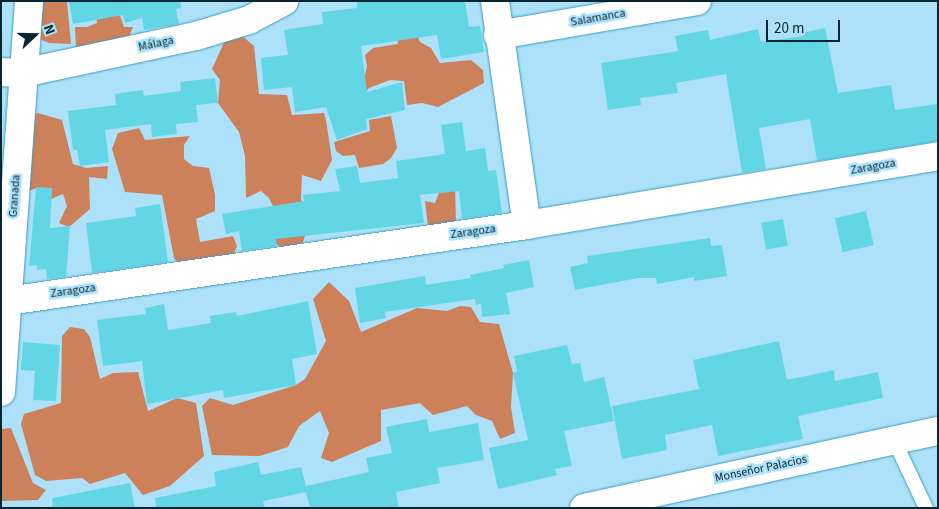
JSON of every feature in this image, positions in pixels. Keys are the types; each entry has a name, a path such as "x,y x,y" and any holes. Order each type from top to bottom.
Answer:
{"street":[{"name":"Granada","path":"1,392 8,301 12,72 29,1"},
{"name":"Málaga","path":"12,72 196,36 249,20 284,1"},
{"path":"495,1 498,35 527,225"},
{"name":"Salamanca","path":"498,35 697,1"},
{"name":"Zaragoza","path":"8,301 527,225 938,156"},
{"name":"Monseñor Palacios","path":"584,508 938,431"}],"lane":[{"path":"894,440 926,508"}],"shaded area":[{"path":"35,1 67,1 71,44 49,43 32,36"},
{"path":"115,1 124,27 133,27 129,37 76,49 75,27 87,27 97,23 95,10"},
{"path":"414,27 420,42 431,48 440,63 471,60 483,70 484,83 438,107 422,103 407,105 404,81 390,80 369,88 360,99 367,66 365,55 373,48 398,44 397,36"},
{"path":"240,34 254,46 259,94 287,95 292,115 324,113 326,120 332,160 321,181 302,175 301,199 308,226 303,242 290,252 276,244 275,210 269,198 261,191 246,198 245,156 239,132 218,103 220,80 212,69 226,38"},
{"path":"38,113 62,120 73,164 86,168 108,166 107,179 89,177 90,209 69,227 59,223 67,206 63,194 51,199 37,188 23,193 24,117"},
{"path":"391,116 397,148 391,158 383,164 359,168 355,155 343,156 336,151 334,142 370,131 369,120"},
{"path":"139,128 145,140 190,136 184,145 184,159 193,166 209,168 215,195 215,211 196,219 200,242 233,236 237,246 232,259 184,269 174,258 162,195 125,192 112,149 118,133"},
{"path":"455,186 456,224 428,226 425,201 435,203 441,188"},
{"path":"329,282 349,301 361,332 417,308 447,311 460,306 471,307 480,322 499,324 513,373 511,407 515,433 500,439 492,421 476,415 467,406 433,415 420,403 381,410 381,441 332,462 321,458 329,433 320,411 299,426 288,447 260,456 212,455 202,406 210,398 233,405 296,385 305,379 326,341 313,299"},
{"path":"70,327 84,329 90,337 100,379 113,373 138,372 148,411 177,398 196,403 204,456 170,486 143,495 125,473 90,484 82,478 46,481 35,475 21,424 24,414 61,403 62,336"},
{"path":"11,428 33,483 46,490 38,500 1,501 1,429"}],"building":[{"path":"69,1 180,1 181,8 176,9 179,24 144,30 142,18 125,23 123,15 73,24"},
{"path":"357,1 465,1 469,27 480,26 484,52 441,59 437,35 361,46 367,92 402,82 405,110 366,119 367,129 337,140 326,107 295,112 292,87 264,90 261,58 288,55 284,30 323,24 322,12 357,8"},
{"path":"825,28 838,93 891,85 895,110 938,104 938,141 817,161 810,119 759,128 766,169 742,173 726,74 676,83 678,93 640,98 641,105 608,110 601,63 678,51 675,36 708,30 710,40 758,29 761,42 803,36 802,33"},
{"path":"215,78 218,103 196,105 198,122 176,124 177,134 152,137 151,124 105,130 109,162 80,166 77,150 73,150 68,111 116,105 115,94 143,90 144,96 181,91 180,82"},
{"path":"462,122 466,151 485,148 488,171 496,170 502,213 462,219 459,191 420,195 424,223 276,239 277,246 242,251 239,231 226,234 222,214 304,201 303,195 340,191 335,169 357,166 360,183 398,178 396,161 445,154 441,125"},
{"path":"36,187 52,188 50,228 70,226 66,277 47,279 46,269 37,270 37,265 29,266"},
{"path":"160,204 168,262 92,273 86,223 136,216 135,208"},
{"path":"866,211 874,245 843,252 835,218"},
{"path":"783,219 788,246 766,249 761,223"},
{"path":"710,238 711,246 722,245 727,276 694,281 694,277 657,284 656,278 638,278 575,290 570,267 588,263 587,256"},
{"path":"529,260 534,287 506,293 510,314 482,317 481,304 476,305 475,299 385,312 386,318 360,323 355,288 425,276 426,285 471,278 470,275 504,268 503,265"},
{"path":"308,301 317,354 292,359 296,385 224,398 223,390 147,404 142,361 103,366 97,320 146,314 145,308 164,304 168,330 211,323 210,316 236,312 237,316"},
{"path":"779,341 787,380 834,370 835,381 878,372 883,398 798,416 803,439 718,456 712,425 665,435 667,450 622,459 612,406 699,389 693,360"},
{"path":"23,342 60,345 56,401 33,400 35,371 21,370"},
{"path":"567,345 572,364 580,363 584,382 604,377 614,421 564,431 572,466 555,469 557,475 498,489 489,448 528,440 513,373 517,372 514,356"},
{"path":"427,419 429,432 478,423 484,460 437,468 440,483 396,492 399,508 310,508 306,492 263,501 265,508 156,508 155,498 216,486 214,472 258,462 261,475 301,467 306,486 369,472 366,458 392,453 386,427"},
{"path":"130,483 135,508 53,508 52,498"}]}
